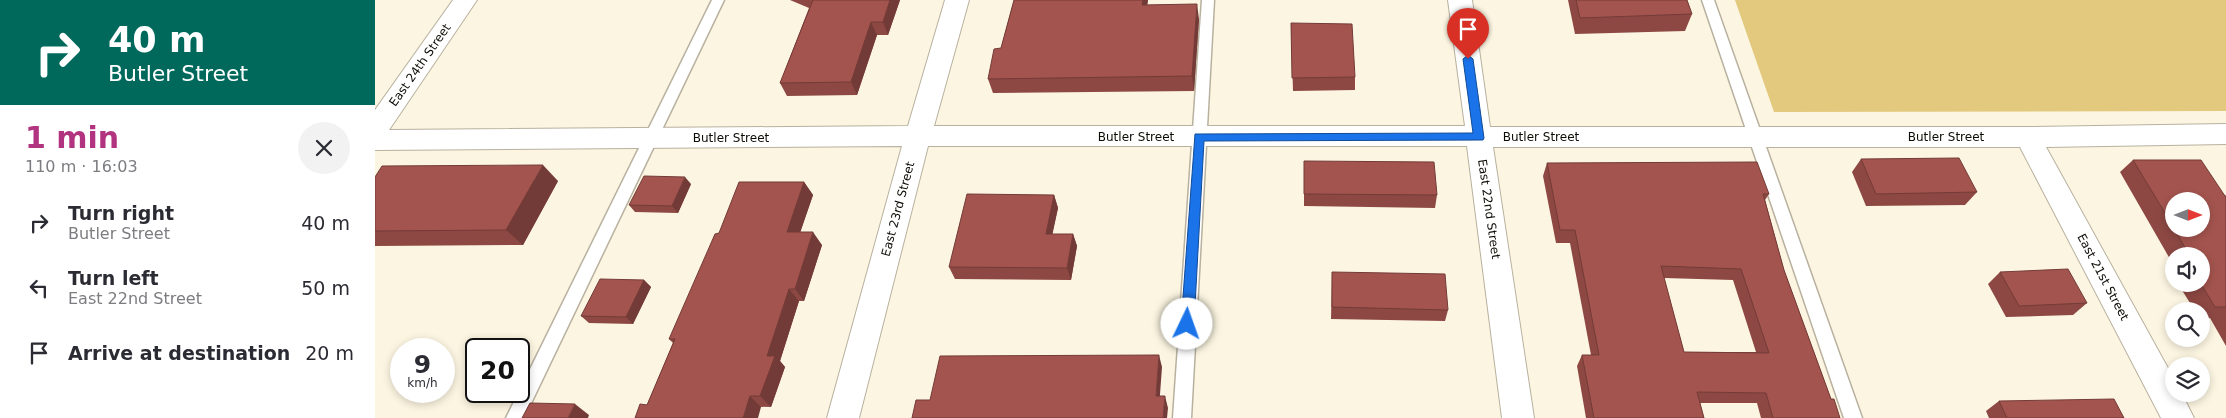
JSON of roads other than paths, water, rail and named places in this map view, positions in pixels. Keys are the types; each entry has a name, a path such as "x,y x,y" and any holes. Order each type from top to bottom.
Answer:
{"street":[{"name":"East 24th Street","path":"375,130 465,0"},
{"name":"East 23rd Street","path":"843,418 917,136 957,0"},
{"name":"East 22nd Street","path":"1460,0 1518,418"},
{"name":"Butler Street","path":"375,140 917,136 2028,137 2226,134"},
{"name":"East 21st Street","path":"2028,137 2178,418"}],"lane":[{"path":"515,418 718,0"},
{"path":"1182,418 1208,0"},
{"path":"1708,0 1853,418"}]}
